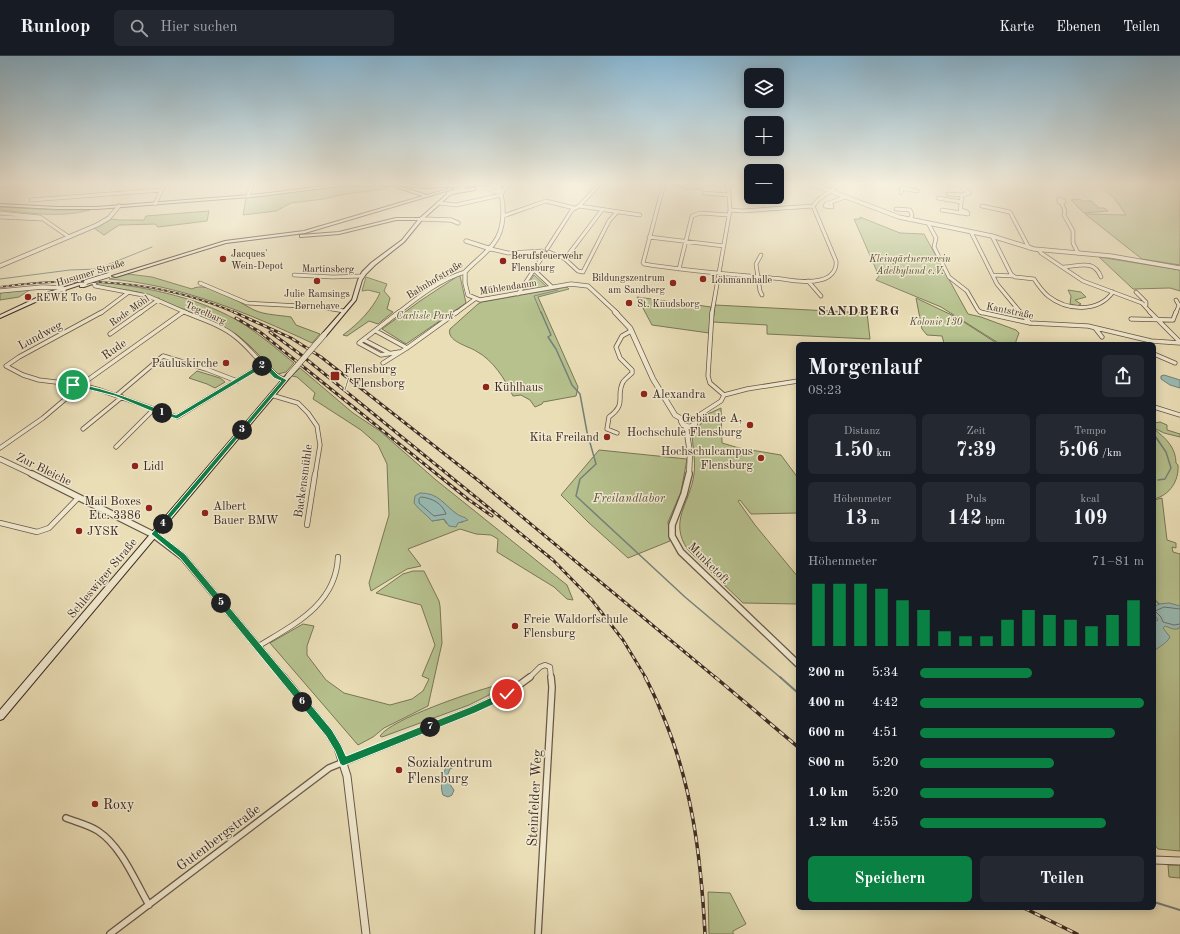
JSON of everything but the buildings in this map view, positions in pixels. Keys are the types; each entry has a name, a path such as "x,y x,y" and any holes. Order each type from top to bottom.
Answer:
{"main road":[{"name":"Husumer Straße","path":"0,317 33,302 85,283 226,242 304,232 333,224"},
{"path":"271,237 348,232 378,224"},
{"path":"361,276 373,264 403,241 417,224"},
{"path":"318,228 315,232 318,235"},
{"name":"Husumer Straße","path":"85,283 96,281 112,275"},
{"name":"Schleswiger Straße","path":"0,716 344,311 356,296 361,276"}],"street":[{"path":"49,224 69,237"},
{"path":"0,266 99,224"},
{"name":"Bahnhofstraße","path":"389,353 381,355 359,343 413,301 455,275 465,272 491,249 500,234 502,224"},
{"path":"548,251 564,224"},
{"path":"565,259 592,224"},
{"path":"582,272 585,270 608,224"},
{"path":"653,224 643,264 720,274 808,281 821,280 831,275 837,268 836,258 821,224"},
{"path":"679,269 690,224"},
{"path":"724,395 710,383 708,376 712,314 728,224"},
{"name":"Kantstraße","path":"929,224 936,238 934,247 949,277 967,291 978,310 984,314 1030,323 1077,324 1142,339 1180,343"},
{"path":"933,224 992,236 1039,250 1111,256 1180,268"},
{"path":"1018,224 1029,248"},
{"path":"1069,224 1073,231 1073,244 1078,253"},
{"path":"971,232 1003,291 1030,323"},
{"path":"992,236 1013,276"},
{"path":"649,237 724,246"},
{"path":"466,241 508,253 548,251 565,259 578,271 582,272 584,276"},
{"path":"1039,250 1041,253 1089,284 1132,298 1145,305 1180,343"},
{"path":"518,294 544,252"},
{"path":"761,255 756,262 760,291 762,295"},
{"path":"1064,267 1092,265 1098,269 1101,277"},
{"path":"534,270 550,286"},
{"path":"465,272 464,283 467,294 474,299"},
{"name":"Martinsberg","path":"294,275 334,277 361,276"},
{"path":"993,275 1034,279 1050,298 1075,307 1086,308 1098,305 1107,301 1113,292"},
{"path":"96,281 94,284 95,286 104,288"},
{"path":"808,281 821,296"},
{"name":"Tegelbarg","path":"85,283 129,292 158,300 215,325 234,336 252,350 276,376 285,380"},
{"path":"200,283 247,303 320,307 344,311"},
{"name":"Mühlendamm","path":"383,363 407,348 474,299 487,299 571,284 584,284"},
{"name":"Munketoft","path":"584,284 619,315 631,331 653,379 675,415 682,419 682,424 686,427 689,448 689,477 683,498 672,525 672,537 681,552 796,662"},
{"path":"0,291 42,287 64,290"},
{"name":"Lundweg","path":"81,386 39,380 23,375 6,366 19,357 102,312 129,292"},
{"path":"1136,292 1146,302 1147,304 1145,305"},
{"name":"Rode Möhl","path":"110,334 158,300"},
{"path":"1131,319 1160,321 1174,320 1179,305 1176,300"},
{"name":"Rude","path":"0,448 43,418 100,371 184,311"},
{"path":"1095,328 1102,337"},
{"path":"376,331 407,348"},
{"path":"617,433 609,431 607,427 609,417 617,411 621,399 620,392 623,382 632,373 632,370 620,358 616,347 622,336 631,331"},
{"path":"364,340 389,353 399,352"},
{"path":"1156,355 1175,363"},
{"path":"117,395 163,356 226,376 237,381"},
{"path":"81,386 117,395 153,410 177,417 264,364"},
{"path":"693,419 721,401 724,395 747,389 796,381"},
{"name":"Backensmühle","path":"271,396 298,403 314,422 318,432 320,445 307,525"},
{"path":"83,429 122,397"},
{"path":"1156,407 1180,415"},
{"path":"116,447 153,410"},
{"path":"682,419 687,417 693,419"},
{"path":"686,427 694,425 695,422 693,419"},
{"name":"Zur Bleiche","path":"0,459 154,534 182,556 329,733 338,748 347,776 366,934"},
{"name":"Zur Bleiche","path":"0,522 37,532 43,531 49,528 78,498"},
{"path":"257,647 296,625 322,602 331,586 338,557"},
{"name":"Gutenbergstraße","path":"110,934 329,768 343,761 491,702 519,686 543,665 548,665"},
{"name":"Steinfelder Weg","path":"538,934 552,687 551,670 548,665"},
{"path":"66,818 98,831 111,843 128,867 149,905"},
{"path":"1156,860 1180,861"}],"green space":[{"path":"102,224 183,224 158,227 155,224 119,225 104,235 94,228"},
{"name":"Kleingärtnerverein Adelbylund e.V.","path":"856,224 877,224 900,233 924,234 968,314 981,317 1016,330 1019,333 1016,342 997,342 941,307 876,280 879,276"},
{"path":"1098,224 1180,224 1180,265 1142,259"},
{"path":"1099,257 1180,270 1180,291 1170,288 1133,289"},
{"path":"128,274 152,277 192,289 198,287 215,290 258,312 291,317 296,325 320,334 312,343 263,321 214,302 162,287 109,279"},
{"path":"534,275 547,287 523,291"},
{"name":"Carlisle Park","path":"460,276 466,303 406,344 382,329 420,301"},
{"path":"366,277 387,284 384,291 390,298 387,309 393,312 378,324 369,321 347,336 343,335 364,316 380,293 368,290 362,291"},
{"path":"101,282 157,291 194,301 211,308 245,325 264,338 294,363 286,372 278,374 236,334 219,325 159,299 138,292 97,285"},
{"path":"567,287 569,289 538,297 578,387 576,396 543,402 535,407 530,400 521,395 513,396 502,377 488,359 476,351 458,343 451,337 450,329 482,302"},
{"path":"31,289 19,297 0,300 0,293"},
{"path":"1068,290 1081,292 1086,297 1075,300 1081,304 1079,305 1080,306 1070,304 1071,296"},
{"path":"637,297 711,307 709,333 652,325"},
{"name":"Kolonie 130","path":"916,298 956,317 995,342 944,342 942,336 927,335 922,329"},
{"path":"715,305 867,313 870,339 767,334 767,325 713,322"},
{"path":"300,368 353,413 380,431 436,480 567,585 573,600 567,599 554,587 497,552 498,539 491,535 476,534 460,529 408,549 421,566 407,569 371,591 369,583 389,515 387,464 378,445 361,430 313,399 315,393 297,377 292,376","holes":["443,502 458,516 463,522 446,523 444,519 432,521 424,511"]},
{"path":"197,371 220,378 225,382 215,388 189,378"},
{"path":"721,408 722,443 739,448 781,455 796,475 796,513 751,514 740,500 738,501 755,525 796,575 796,604 743,603 688,550 682,540 680,521 692,485 694,474 692,431 701,424 701,417"},
{"path":"1160,422 1167,425 1167,430 1180,434 1180,437 1164,433 1156,429 1156,423"},
{"path":"1156,431 1170,444 1178,465 1175,482 1169,491 1156,498"},
{"name":"Freilandlabor","path":"599,450 687,459 681,492 668,522 670,541 628,558 561,495"},
{"path":"1162,498 1167,540 1176,543 1176,548 1172,547 1173,552 1180,554 1180,851 1158,849 1156,846 1156,500"},
{"path":"413,571 424,571 440,606 442,643 428,706 384,728 373,737 358,745 270,643 303,624 314,626 307,646 307,655 326,680 344,693 390,705 412,699 423,691 429,679 422,676 435,645 421,605 376,593 403,574"},
{"path":"494,686 493,693 469,705 382,737 380,736 387,729 415,714"},
{"path":"1168,865 1180,865 1180,878 1169,877"},
{"path":"708,892 730,893 746,924 733,931 733,934 709,934"}],"water":[{"path":"1164,375 1180,380 1180,388 1170,385 1161,379 1161,376"},
{"path":"420,493 426,493 436,497 457,514 468,520 458,523 456,527 449,526 444,519 432,521 414,503 415,496"},
{"path":"1169,603 1180,606 1180,626 1178,629 1173,629 1165,626 1163,628 1170,637 1156,650 1156,621 1158,620 1156,617 1156,606"},
{"path":"451,762 456,766 450,769 446,779 454,790 452,795 448,797 443,795 441,787 444,772 448,764"}],"waterway":[{"path":"0,279 70,270 97,269 152,247"},
{"path":"541,313 534,296 558,290"},
{"path":"541,312 551,335 548,337 556,349 572,385 580,394 587,432 596,464 580,479 576,496 685,597 781,678"},
{"path":"1156,437 1166,452 1171,468 1165,479 1158,480"},
{"path":"1156,601 1159,604"},
{"path":"780,677 796,691"},
{"path":"1156,903 1180,910"}],"railway":[{"path":"0,287 61,282 90,282 149,287 178,293 236,313"},
{"path":"234,312 291,338 321,357 479,481 716,678"},
{"path":"236,318 260,332 469,500 492,516"},
{"path":"270,332 300,354 553,560 591,599 623,640 646,678"},
{"path":"645,677 672,738 687,792 693,820 701,877 705,934"},
{"path":"715,677 796,745"},
{"path":"1028,910 1077,934"}],"place":[{"name":"Jacques' Wein-Depot","path":"223,259"},
{"name":"Berufsfeuerwehr Flensburg","path":"503,261"},
{"name":"Löhmannhalle","path":"703,279"},
{"name":"Julie Ramsings Børnehave","path":"317,281"},
{"name":"Bildungszentrum am Sandberg","path":"673,283"},
{"name":"REWE To Go","path":"28,297"},
{"name":"St. Knudsborg","path":"629,303"},
{"name":"Pauluskirche","path":"226,363"},
{"name":"Flensburg / Flensborg","path":"335,376"},
{"name":"Kühlhaus","path":"486,387"},
{"name":"Alexandra","path":"644,394"},
{"name":"Gebäude A, Hochschule Flensburg","path":"750,425"},
{"name":"Kita Freiland","path":"607,437"},
{"name":"Hochschulcampus Flensburg","path":"761,458"},
{"name":"Lidl","path":"135,466"},
{"name":"Mail Boxes Etc. 3386","path":"149,508"},
{"name":"Albert Bauer BMW","path":"205,513"},
{"name":"JYSK","path":"79,531"},
{"name":"Freie Waldorfschule Flensburg","path":"515,626"},
{"name":"Sozialzentrum Flensburg","path":"399,770"},
{"name":"Roxy","path":"95,804"}],"district":[{"name":"SANDBERG","path":"859,310"}],"route":[{"path":"73,385 117,395 153,410 177,417 181,416 264,364 276,376 285,380 154,534 173,547 182,556 233,617 329,733 338,748 343,761 472,710 507,694"}]}
